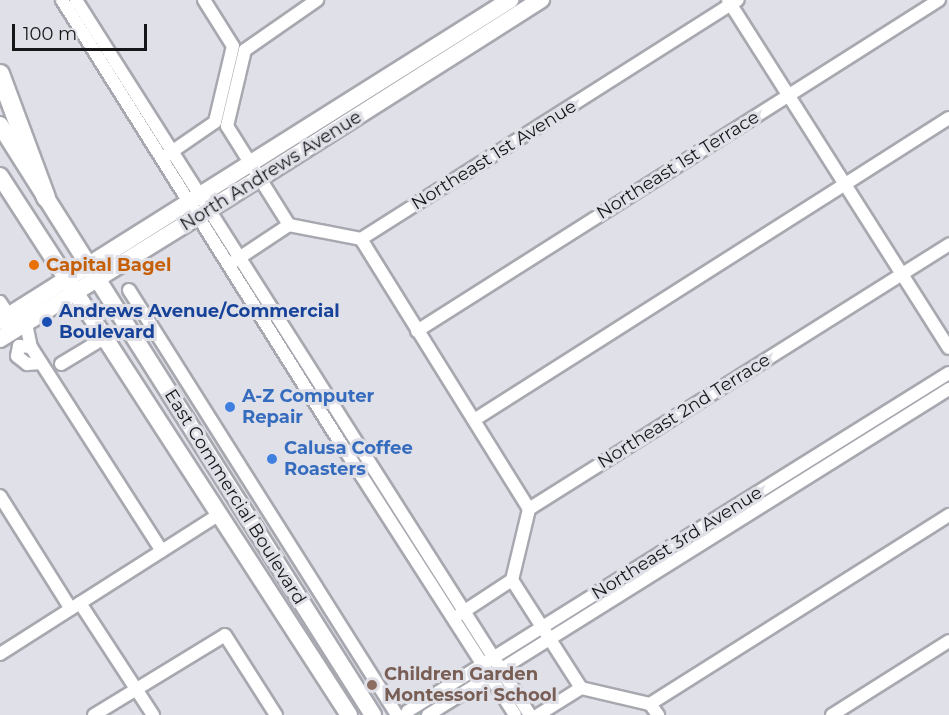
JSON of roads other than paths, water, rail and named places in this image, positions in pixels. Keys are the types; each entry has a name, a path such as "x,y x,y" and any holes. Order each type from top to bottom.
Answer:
{"highway":[{"path":"0,74 46,198"}],"main road":[{"name":"North Andrews Avenue","path":"94,272 195,199 510,0"},
{"name":"North Andrews Avenue","path":"0,339 10,318 204,213 541,0"},
{"name":"East Commercial Boulevard","path":"0,125 373,715"},
{"name":"East Commercial Boulevard","path":"0,176 349,715"},
{"path":"180,451 193,456 218,493 238,502"},
{"path":"220,514 237,521 273,575 286,579"},
{"path":"310,655 324,660 358,715"}],"street":[{"path":"62,0 355,439 495,672 530,715"},
{"path":"76,0 167,155"},
{"path":"204,0 239,48"},
{"path":"167,155 221,124 239,48 317,0"},
{"name":"Northeast 1st Terrace","path":"417,331 939,0"},
{"path":"732,1 949,348"},
{"name":"Northeast 1st Avenue","path":"361,239 732,1"},
{"path":"474,420 949,118"},
{"path":"221,124 252,164 289,225"},
{"path":"235,261 289,225 361,239 529,509 512,580 459,615"},
{"name":"Northeast 2nd Terrace","path":"529,509 949,244"},
{"path":"235,261 342,447 459,615"},
{"path":"129,290 397,715"},
{"path":"10,318 42,363 162,551"},
{"path":"61,364 104,338"},
{"name":"Northeast 3rd Avenue","path":"406,715 408,711 949,373"},
{"name":"Northeast 3rd Avenue","path":"428,715 949,390"},
{"path":"898,405 906,417"},
{"path":"342,447 355,439"},
{"path":"238,502 256,492"},
{"path":"0,496 153,715"},
{"path":"748,498 756,510"},
{"path":"0,654 220,514"},
{"path":"650,704 949,515"},
{"path":"512,580 581,688 650,704 658,715"},
{"path":"94,715 225,635 276,715"},
{"path":"831,715 949,641"},
{"path":"495,672 515,715"},
{"path":"538,715 581,688"}],"place":[{"name":"Capital Bagel","path":"34,265"},
{"name":"Andrews Avenue/Commercial Boulevard","path":"47,322"},
{"name":"A-Z Computer Repair","path":"230,407"},
{"name":"Calusa Coffee Roasters","path":"272,459"},
{"name":"Children Garden Montessori School","path":"372,685"}]}
